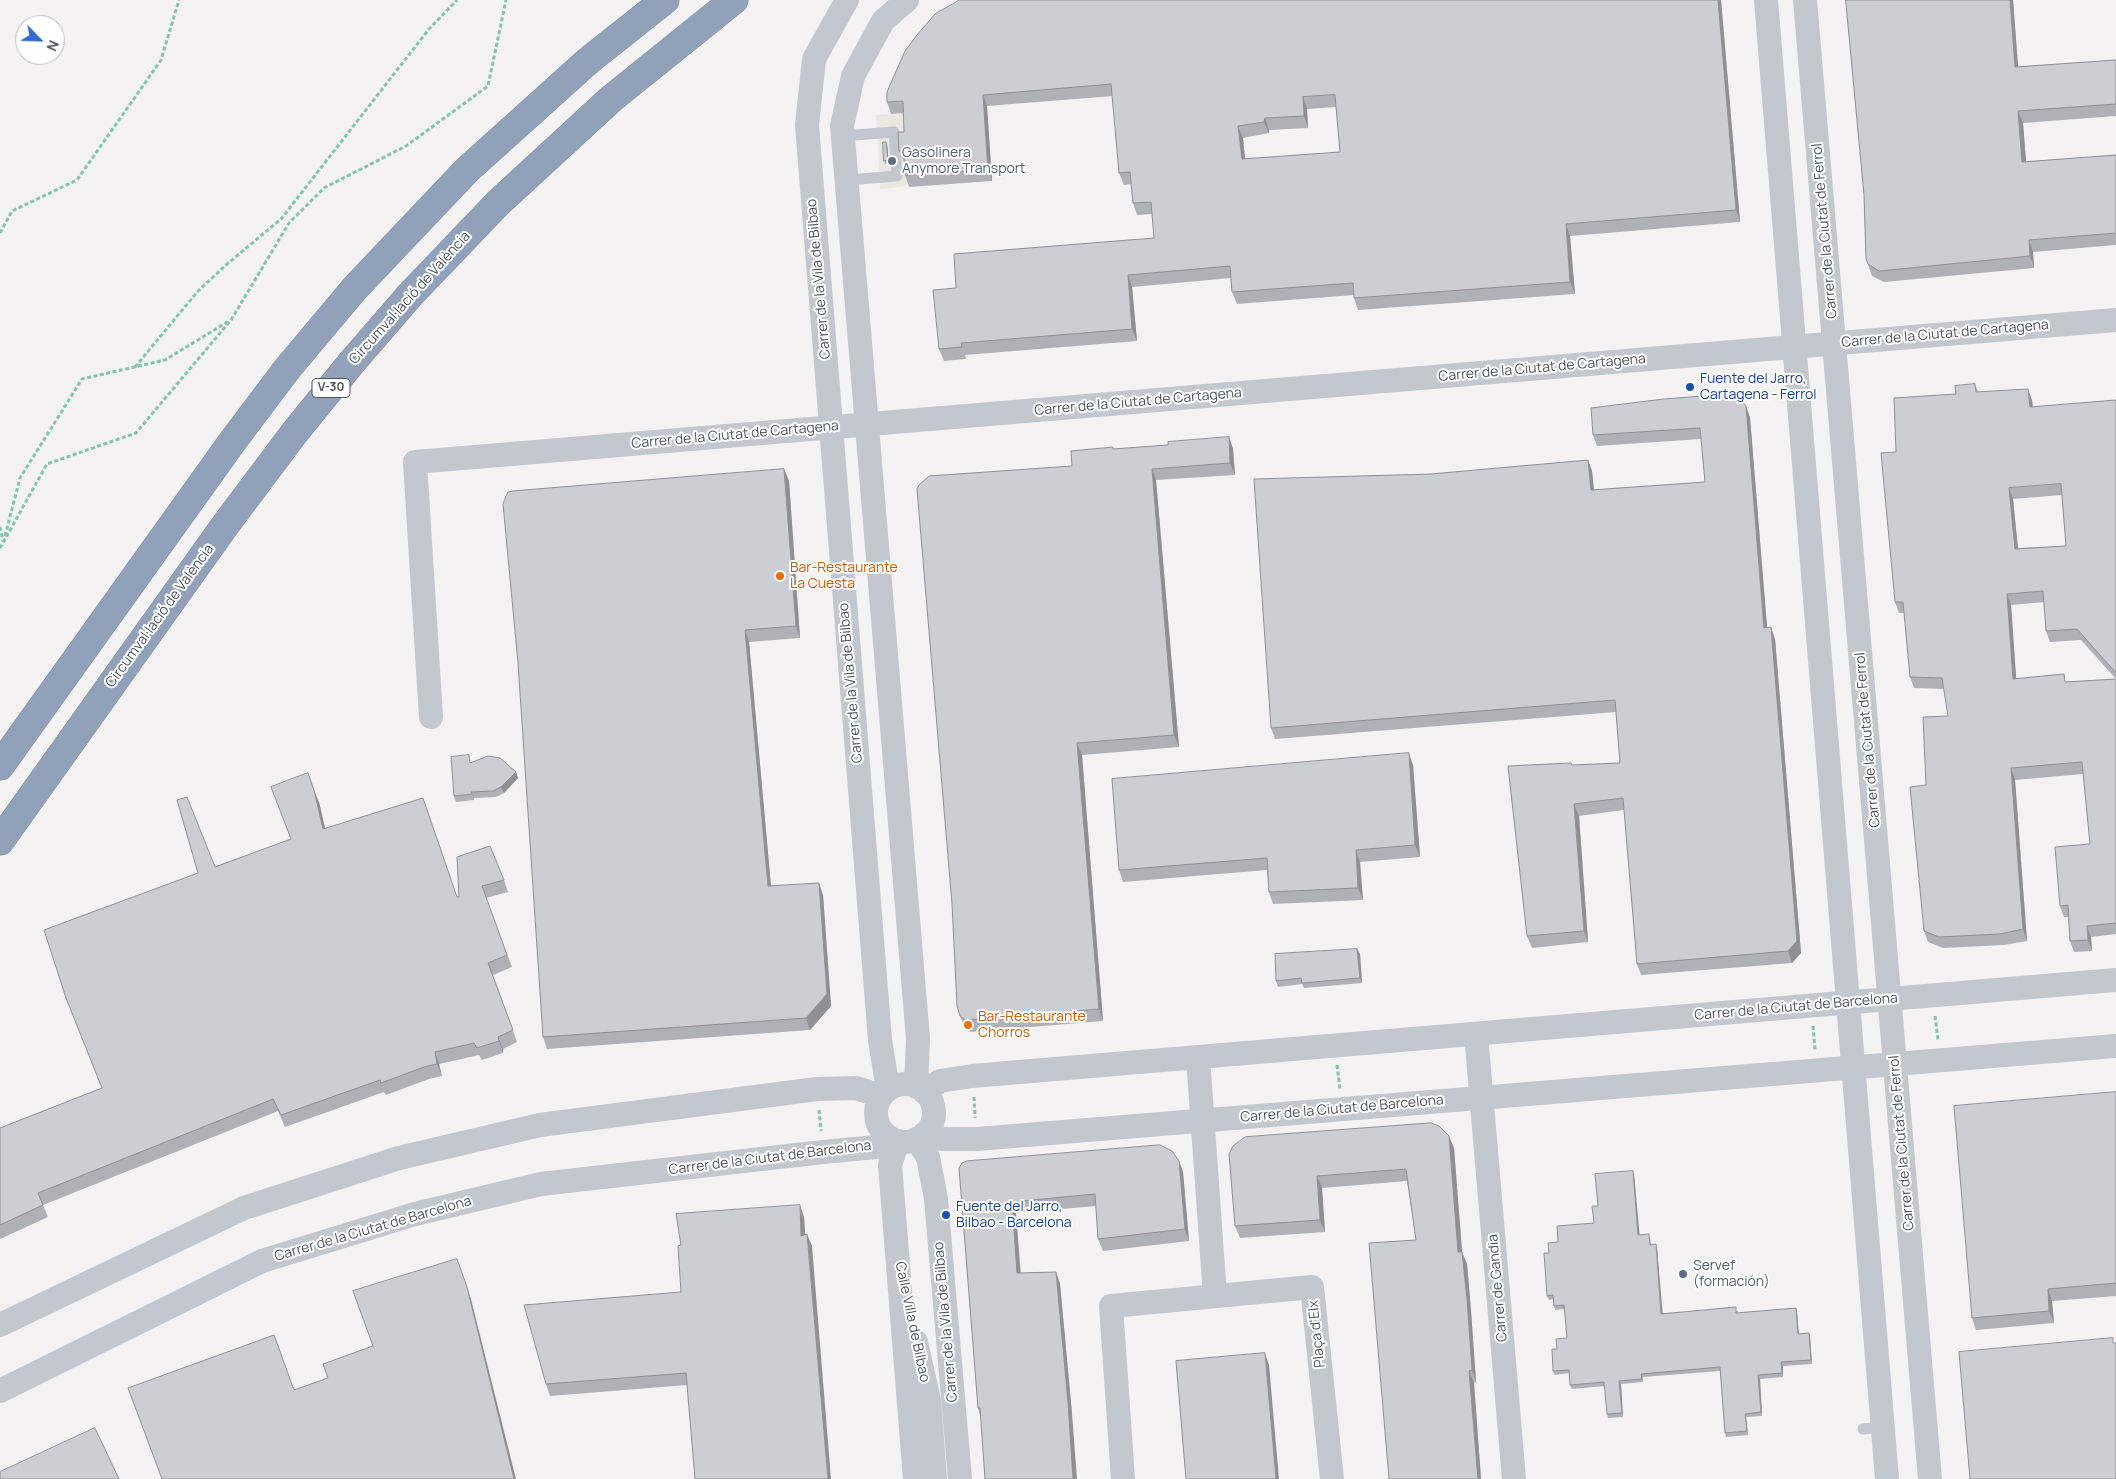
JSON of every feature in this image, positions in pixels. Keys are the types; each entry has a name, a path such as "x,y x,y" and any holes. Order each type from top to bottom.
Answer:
{"highway":[{"path":"0,766 232,442 287,368 355,288 467,170 588,61 666,0"},
{"name":"Circumval·lació de València","path":"0,841 226,524 295,432 410,295 498,203 610,99 734,0"}],"street":[{"name":"Carrer de la Vila de Bilbao","path":"847,0 814,59 807,125 885,1093"},
{"path":"907,0 883,21 853,76 842,131 868,424 918,1039 920,1089"},
{"path":"1766,0 1854,1067 1873,1428 1887,1479"},
{"name":"Carrer de la Ciutat de Ferrol","path":"1806,0 1930,1479"},
{"name":"Carrer de la Ciutat de Cartagena","path":"431,717 415,462 2116,320"},
{"name":"Carrer de la Ciutat de Barcelona","path":"920,1089 940,1080 972,1076 2116,980"},
{"path":"1476,1034 1482,1098"},
{"name":"Carrer de la Ciutat de Barcelona","path":"0,1391 262,1261 416,1214 540,1184 876,1147 907,1138 977,1139 2116,1046"},
{"path":"1198,1057 1215,1296"},
{"path":"907,1138 878,1124 876,1115 877,1105 885,1093 895,1085 906,1084 920,1089 930,1100 933,1118 907,1138 890,1165 915,1479"},
{"path":"0,1325 244,1208 399,1158 540,1124 817,1090 856,1088 885,1093"},
{"name":"Carrer de Gandia","path":"1482,1098 1514,1479"},
{"name":"Carrer de la Vila de Bilbao","path":"907,1138 928,1157 936,1200 960,1479"},
{"name":"Calle Villa de Bilbao","path":"929,1400 939,1239"},
{"name":"Calle Villa de Bilbao","path":"896,1244 929,1400 935,1479"},
{"name":"Plaça d'Elx","path":"1123,1479 1111,1306 1312,1287 1332,1479"}],"lane":[{"path":"842,131 894,132 897,176 847,180"}],"path":[{"path":"0,233 12,211 77,180 161,60 179,0"},
{"path":"135,366 198,291 281,219 429,29 457,0"},
{"path":"0,548 47,464 136,434 231,320 289,223 324,188 406,146 488,86 506,0"},
{"path":"4,541 20,478 82,379 165,360 231,320"},
{"path":"0,527 4,541"},
{"path":"1932,995 1940,1060"},
{"path":"1811,1006 1816,1070"},
{"path":"1335,1046 1342,1109"},
{"path":"972,1076 977,1139"},
{"path":"817,1090 823,1152"}],"shaded area":[{"name":"Gasolinera Anymore Transport","path":"903,113 907,186 880,189 876,115"}],"building":[{"path":"960,0 1718,0 1736,210 1566,224 1570,282 1354,298 1353,283 1232,292 1230,266 1128,275 1132,329 961,343 962,347 939,349 933,290 956,288 954,254 1154,238 1151,202 1133,203 1130,172 1119,173 1111,84 983,95 988,170 905,175 904,150 899,151 898,132 904,132 903,101 887,102 887,92 905,51 935,14","holes":["1335,95 1340,152 1242,159 1238,126 1264,122 1265,118 1304,116 1303,97"]},
{"path":"1846,0 2010,0 2015,67 2116,60 2116,104 2018,111 2022,162 2116,155 2116,233 2029,240 2030,256 1879,271 1868,264 1866,259 1864,195"},
{"path":"883,142 886,142 888,160 884,161"},
{"path":"1975,384 1976,392 2028,389 2030,407 2116,400 2116,673 2077,629 2046,631 2043,591 2007,594 2013,679 2064,674 2065,682 2116,679 2116,923 2087,926 2088,940 2070,941 2068,905 2060,906 2055,847 2090,844 2082,762 2011,768 2023,929 2000,934 1939,937 1924,931 1910,787 1926,785 1923,717 1948,716 1942,678 1910,677 1903,602 1895,602 1881,453 1896,452 1894,398 1956,394 1955,386","holes":["2061,484 2066,546 2015,549 2009,488"]},
{"path":"1731,394 1739,397 1746,406 1764,628 1771,627 1797,941 1788,951 1637,964 1623,798 1574,804 1584,931 1527,936 1508,766 1620,763 1615,700 1271,728 1254,479 1431,474 1588,460 1591,490 1705,482 1700,428 1593,435 1591,408 1664,399"},
{"path":"1229,437 1230,463 1152,469 1174,735 1077,743 1099,1009 965,1020 960,1016 957,1006 952,904 917,489 929,476 1072,466 1071,451 1168,445 1168,442"},
{"path":"784,469 796,626 745,630 768,886 819,883 827,994 806,1018 543,1037 518,663 503,504 506,496 508,492 513,491"},
{"path":"1409,753 1415,845 1356,850 1358,888 1269,892 1267,858 1119,870 1112,779"},
{"path":"469,755 470,763 488,756 500,758 516,772 501,787 493,791 471,792 472,794 454,796 451,757"},
{"path":"308,773 323,829 423,798 457,897 459,897 457,857 490,846 504,880 482,886 507,955 488,963 513,1030 498,1037 499,1041 477,1048 474,1043 435,1052 437,1064 381,1083 380,1080 281,1115 273,1099 38,1193 43,1205 0,1225 0,1128 102,1088 66,998 44,930 198,873 177,800 187,797 215,867 291,839 271,787"},
{"path":"1357,949 1360,978 1302,983 1301,978 1276,981 1275,954"},
{"path":"2116,1092 2116,1283 2048,1289 2049,1311 1972,1318 1954,1106"},
{"path":"1431,1123 1439,1126 1449,1136 1458,1252 1462,1252 1467,1299 1472,1370 1469,1371 1478,1479 1389,1479 1369,1243 1416,1240 1406,1169 1317,1176 1320,1220 1235,1226 1229,1154 1233,1146 1245,1137"},
{"path":"1160,1145 1172,1151 1179,1161 1185,1229 1098,1239 1095,1194 1012,1202 1017,1273 1056,1272 1073,1479 985,1479 959,1168 962,1163 967,1161"},
{"path":"1633,1171 1638,1235 1649,1234 1650,1245 1656,1244 1661,1314 1736,1307 1736,1313 1796,1308 1798,1334 1809,1333 1811,1360 1781,1362 1782,1373 1758,1375 1761,1412 1745,1414 1747,1431 1725,1433 1720,1367 1641,1374 1642,1379 1619,1381 1622,1413 1607,1414 1604,1382 1570,1385 1569,1370 1553,1371 1552,1349 1557,1349 1556,1339 1567,1338 1564,1305 1554,1306 1553,1295 1547,1296 1544,1253 1549,1253 1548,1243 1558,1242 1557,1226 1594,1223 1592,1206 1598,1206 1595,1174"},
{"path":"800,1205 801,1236 807,1234 828,1479 695,1479 686,1373 546,1384 524,1305 681,1292 678,1246 681,1245 676,1214"},
{"path":"457,1259 467,1287 514,1479 162,1479 128,1388 274,1335 294,1390 328,1378 323,1364 373,1346 353,1291"},
{"path":"2113,1338 2113,1343 2116,1343 2116,1479 1970,1479 1959,1352"},
{"path":"1265,1353 1276,1479 1186,1479 1176,1361"},
{"path":"95,1428 119,1479 0,1479 0,1472"}],"place":[{"name":"Gasolinera Anymore Transport","path":"892,161"},
{"name":"Fuente del Jarro, Cartagena - Ferrol","path":"1690,387"},
{"name":"Bar-Restaurante La Cuesta","path":"780,576"},
{"name":"Bar-Restaurante Chorros","path":"968,1025"},
{"name":"Fuente del Jarro, Bilbao - Barcelona","path":"946,1215"},
{"name":"Servef (formación)","path":"1683,1274"}]}
